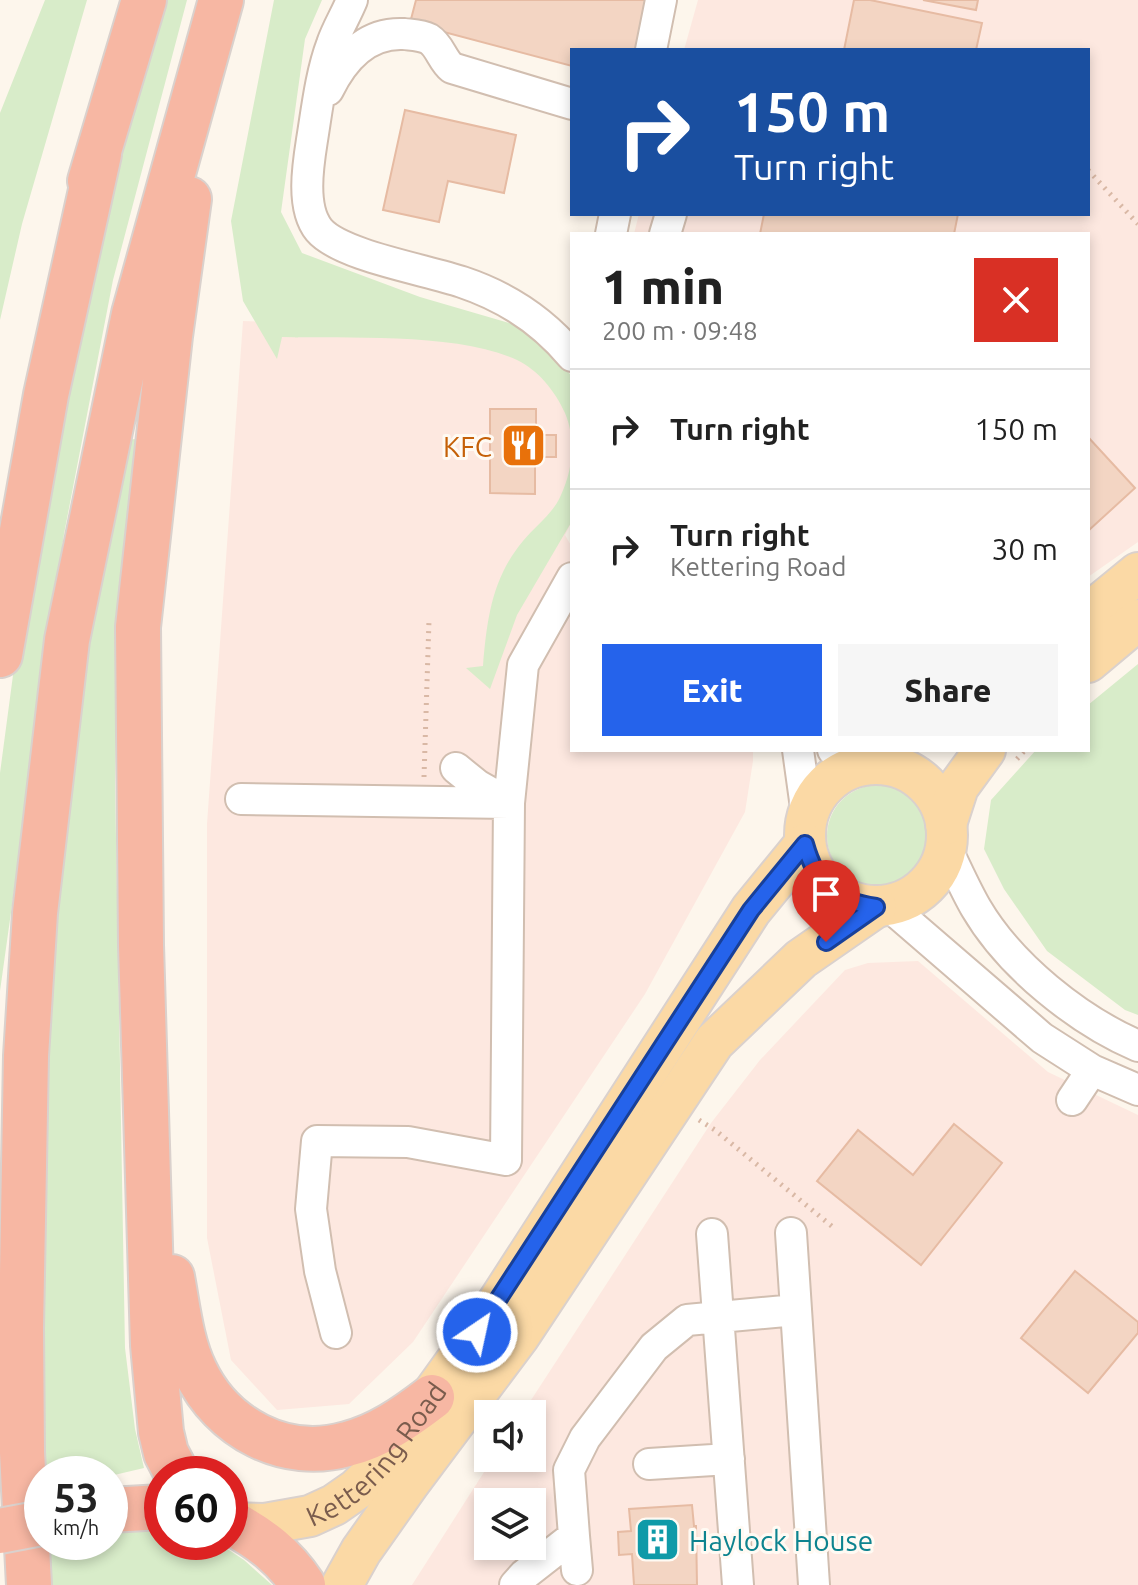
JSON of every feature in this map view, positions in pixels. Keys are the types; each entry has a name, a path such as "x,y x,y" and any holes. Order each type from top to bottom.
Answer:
{"highway":[{"path":"0,482 17,404 99,154 144,0"},
{"path":"168,1456 161,1432 155,1378 146,1125 138,627 170,336 218,9"},
{"path":"29,1585 22,1452 21,1328 26,1056 35,913 67,640 134,314 218,9"},
{"path":"0,655 46,395 99,154"},
{"path":"146,1125 184,1341 195,1372 226,1415 264,1439 307,1449 327,1449 369,1437 432,1397"},
{"path":"0,1531 24,1526"},
{"path":"248,1533 285,1560 303,1585"}],"main road":[{"path":"1090,612 1138,573"},
{"path":"1090,660 1138,620"},
{"path":"946,836 939,802 925,784 888,759 850,769 831,779 817,795 806,830 811,864 821,882 837,895 855,904 882,906 910,898 926,885 939,868 958,787 1000,755"},
{"name":"Kettering Road","path":"248,1522 287,1522 310,1516 334,1505 357,1489 383,1463 493,1310 806,830"},
{"name":"Kettering Road","path":"342,1585 361,1551 409,1483 519,1336 714,1042 801,959 882,906"}],"street":[{"path":"352,0 331,46 308,166 308,201 319,229 344,247 461,281 499,296 536,321 570,354"},
{"path":"651,48 661,0"},
{"path":"316,117 339,69 357,48 375,38 399,34 418,35 430,40 452,68 570,103"},
{"path":"336,1333 320,1271 311,1209 317,1141 408,1142 506,1160 509,803 523,665 570,582"},
{"path":"798,752 806,830"},
{"path":"845,752 888,759"},
{"path":"456,768 477,785 509,803"},
{"path":"241,799 509,803"},
{"path":"946,836 977,909 1019,964 1092,1023 1138,1046"},
{"path":"882,906 1042,1038 1092,1070 1138,1090"},
{"path":"1072,1100 1092,1070"},
{"path":"791,1233 814,1585"},
{"path":"712,1234 738,1585"},
{"path":"577,1570 569,1470 585,1438 654,1347 687,1320 796,1310"},
{"path":"649,1464 729,1459"},
{"path":"515,1585 574,1536"}],"path":[{"path":"1090,172 1138,224"},
{"path":"423,802 429,620"},
{"path":"701,1107 695,1117 834,1228"}],"shaded area":[{"path":"698,0 1138,0 1138,542 1090,576 1090,232 634,232 638,216 1090,216 1090,48 685,48"},
{"path":"243,321 480,329 570,376 570,525 565,535 570,544 570,752 753,752 745,812 645,994 413,1342 349,1404 277,1410 231,1360 207,1238 207,824"},
{"path":"918,961 1048,1072 1138,1115 1138,1585 412,1585 484,1472 546,1472 546,1400 531,1400 711,1123 760,1060 845,970 868,963"}],"green space":[{"path":"45,0 87,0 22,224 0,320 0,113"},
{"path":"158,0 187,0 113,280 64,534 0,991 0,773 31,540 67,361"},
{"path":"274,0 322,0 305,39 281,212 302,253 420,297 523,327 547,343 570,374 570,430 565,413 545,382 517,360 492,351 434,341 282,337 277,359 243,301 231,221"},
{"path":"136,439 117,616 115,783 125,1348 135,1429 144,1468 128,1472 128,1456 44,1456 41,1299 42,1168 48,1038 62,866 81,695 121,440"},
{"path":"570,464 570,524 517,615 490,689 466,668 483,666 489,616 504,570 523,541 558,502"},
{"path":"1138,664 1138,1015 1125,1010 1047,951 1004,889 984,849 991,800 1034,752 1090,752 1090,703"},
{"path":"878,785 897,789 914,800 925,817 929,836 925,855 914,872 897,883 878,887 859,883 842,872 831,855 827,836 831,817 842,800 859,789"},
{"path":"144,1525 144,1560 244,1560 272,1585 48,1585 46,1560 128,1560 128,1527"}],"building":[{"path":"416,0 649,0 636,48 570,48 570,65 410,23"},
{"path":"854,0 870,0 982,23 976,48 844,48"},
{"path":"923,0 978,0 976,10"},
{"path":"405,110 516,135 504,193 448,181 439,222 383,210"},
{"path":"764,216 958,216 954,232 760,232"},
{"name":"KFC","path":"490,409 536,409 536,435 556,435 556,457 535,457 535,494 490,493"},
{"path":"1090,439 1135,488 1090,529"},
{"path":"954,1124 1002,1163 921,1265 817,1181 858,1130 913,1175"},
{"path":"1075,1271 1138,1322 1138,1333 1088,1393 1021,1338"},
{"name":"Haylock House","path":"692,1505 696,1526 697,1585 634,1585 632,1554 619,1555 618,1532 631,1531 629,1509"}],"place":[{"name":"KFC","path":"523,446"},
{"name":"Haylock House","path":"658,1540"}],"route":[{"path":"477,1332 751,910 805,844 821,882 855,904 876,907 826,942"}]}
